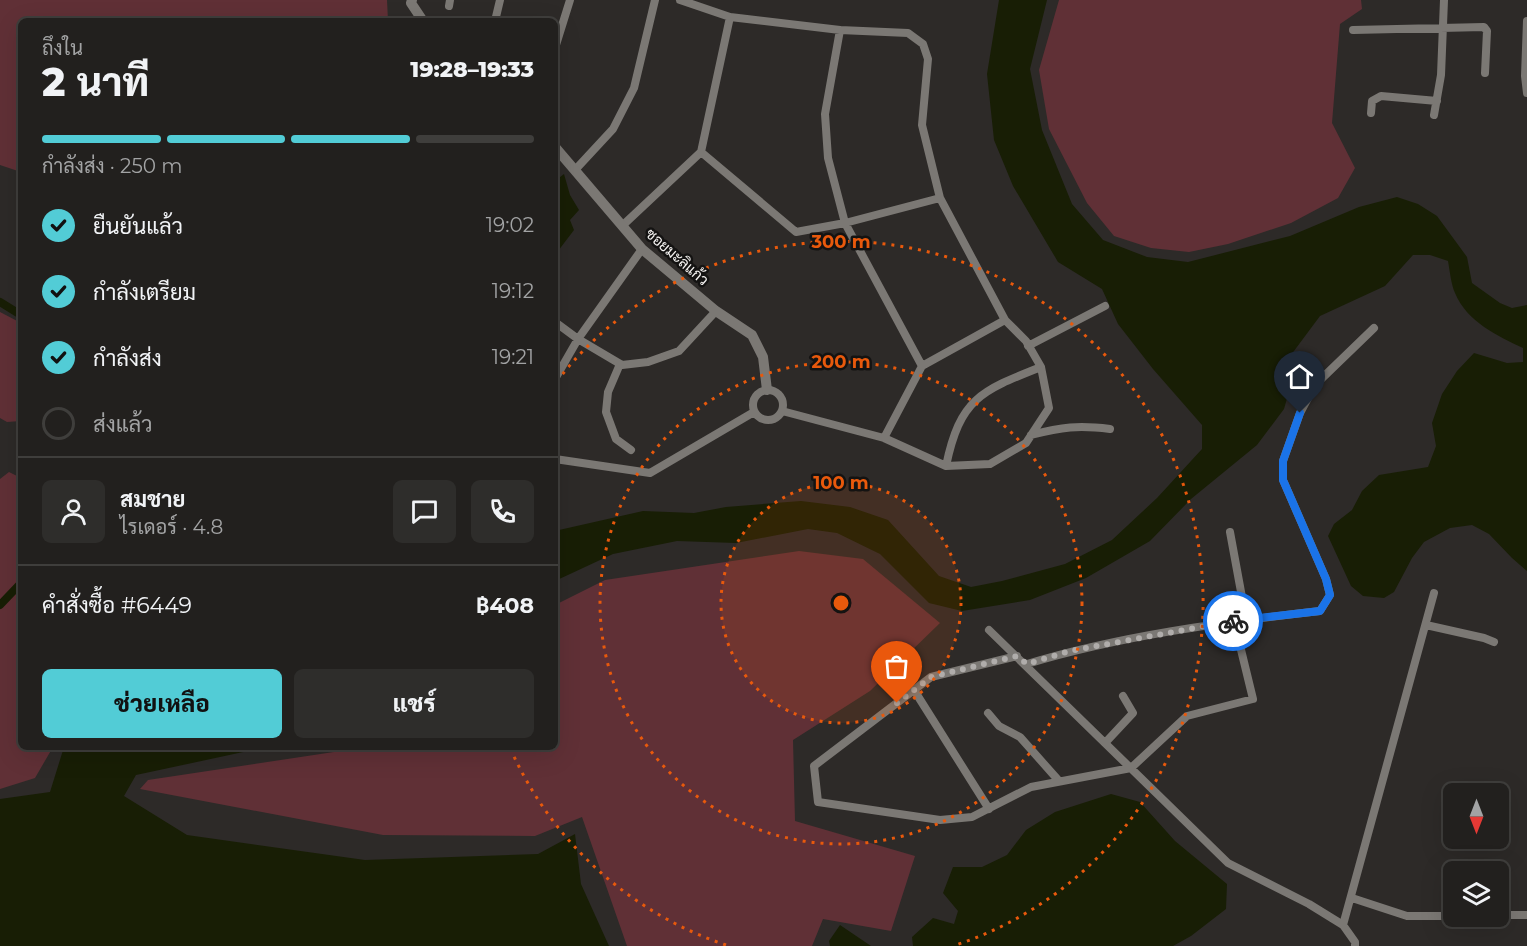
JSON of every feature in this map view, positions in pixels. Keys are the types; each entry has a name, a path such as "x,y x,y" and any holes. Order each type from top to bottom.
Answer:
{"street":[{"path":"412,0 411,3 421,18"},
{"path":"496,18 500,0"},
{"path":"558,38 570,0"},
{"path":"575,170 613,129 634,88 655,0"},
{"path":"680,0 730,17 840,30 908,33 923,44 927,59 922,126 940,198 1005,320 1028,345 1041,367 1048,408 1026,443 990,464 946,466 884,438 782,411"},
{"path":"1434,115 1444,28 1444,0"},
{"path":"622,226 701,152 730,17"},
{"path":"1527,21 1525,76 1527,93"},
{"path":"1353,30 1486,29 1485,73"},
{"path":"840,30 825,114 828,158 846,223 922,366"},
{"path":"1371,113 1372,101 1381,96 1437,101"},
{"name":"ซอยมะลิแก้ว","path":"558,150 642,249 717,311 752,335 763,357 767,390"},
{"path":"701,152 796,232 846,223 940,198"},
{"path":"558,374 578,339 642,249"},
{"path":"1028,345 1105,306"},
{"path":"558,324 620,364 648,362 679,351 717,311"},
{"path":"884,438 922,366 1005,320"},
{"path":"1027,664 1070,651 1245,619 1320,611 1330,595 1326,579 1283,480 1283,461 1300,413 1315,385 1374,328"},
{"path":"620,364 608,392 606,412 616,439 631,450"},
{"path":"946,466 951,443 959,422 968,408 979,397 995,387 1041,367"},
{"path":"767,390 772,390 780,396 783,406 776,418 766,420 757,416 753,407 758,393 767,390"},
{"path":"558,459 650,473 754,412"},
{"path":"1031,435 1083,425 1110,429"},
{"path":"1230,532 1245,619"},
{"path":"1343,925 1434,593"},
{"path":"1017,656 931,677 814,766 818,802 940,820 972,817 1031,787 1131,768 1187,716 1253,699 1234,621"},
{"path":"1426,625 1494,642"},
{"path":"989,630 1027,664 1228,862 1309,904 1343,925 1355,942 1355,946"},
{"path":"914,690 989,809"},
{"path":"1105,743 1133,713 1123,696"},
{"path":"988,713 999,726 1020,737 1059,782"},
{"path":"1352,898 1407,916 1443,916"},
{"path":"1509,915 1527,915"}],"shaded area":[{"path":"0,0 387,0 388,18 18,18 18,171 0,165"},
{"path":"999,0 1047,0 1030,69 1042,130 1072,204 1103,240 1147,257 1188,262 1290,236 1359,207 1397,197 1418,204 1437,216 1467,257 1472,283 1500,303 1512,308 1527,305 1527,571 1489,534 1472,525 1450,528 1424,542 1412,558 1394,592 1384,598 1363,596 1351,586 1328,536 1334,524 1352,510 1362,491 1379,475 1428,467 1436,446 1432,423 1442,394 1457,371 1474,353 1507,363 1523,362 1523,348 1484,327 1460,303 1452,286 1448,261 1430,255 1413,255 1385,286 1320,316 1288,359 1292,381 1284,409 1257,445 1191,499 1150,541 1086,578 1030,600 962,611 929,603 880,554 837,533 808,529 736,543 677,541 613,554 558,580 559,530 643,511 694,513 726,507 801,501 850,507 888,520 939,576 971,587 1002,581 1065,564 1112,540 1157,498 1202,449 1202,425 1153,369 1118,324 1102,289 1058,262 1013,186 994,140 987,74"},
{"path":"1059,0 1361,0 1362,9 1340,24 1332,123 1355,168 1338,198 1291,223 1228,244 1189,252 1151,248 1114,236 1087,203 1049,129 1039,70"},
{"path":"564,174 570,195 579,210 570,220 574,230 558,251 558,179"},
{"path":"0,312 18,321 18,421 7,422 0,418"},
{"path":"9,472 18,476 18,750 51,750 35,778 0,789 0,479"},
{"path":"799,551 863,559 940,623 870,691 793,740 795,821 915,856 891,931 823,919 812,946 627,946 582,817 535,836 383,835 140,789 148,780 347,750 558,750 558,604 605,580"},
{"path":"63,750 253,750 136,775 124,796 187,835 365,860 538,854 575,834 581,884 609,946 0,946 0,799 50,792"},
{"path":"1111,794 1140,802 1175,841 1227,884 1226,909 1191,936 1173,946 913,946 912,937 933,918 954,924 958,911 943,893 953,867 982,867 1007,855 1026,830 1055,812"},
{"path":"840,925 871,946 830,946 829,941"}],"waterway":[{"path":"0,302 18,313"},
{"path":"0,605 18,586"}],"way so far":[{"path":"897,703 931,677 1017,656 1027,664 1070,651 1233,621"}],"route":[{"path":"1233,621 1320,611 1330,595 1326,579 1283,480 1283,461 1300,413"}]}
